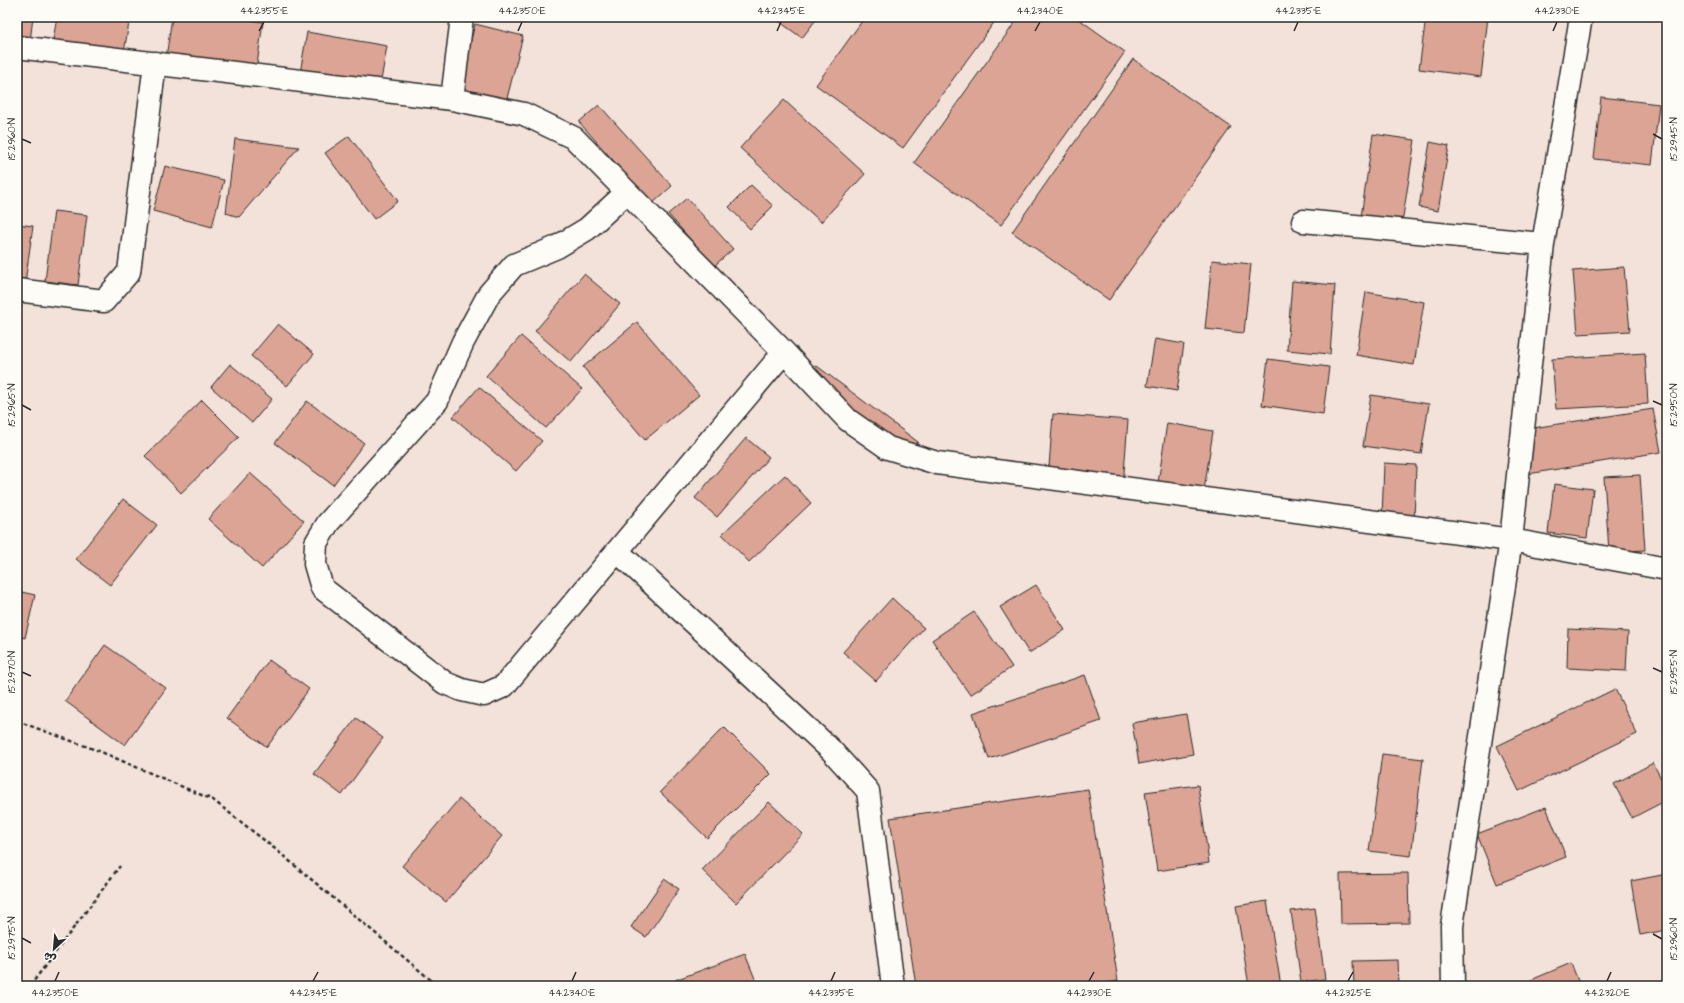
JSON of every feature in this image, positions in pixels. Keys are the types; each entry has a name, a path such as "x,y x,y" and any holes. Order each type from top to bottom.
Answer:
{"street":[{"path":"452,98 462,17"},
{"path":"1453,986 1452,926 1511,540 1543,244 1581,17"},
{"path":"17,48 452,98 524,114 574,138 626,193 784,352 848,420 888,448 937,463 1511,540 1667,569"},
{"path":"17,290 104,301 129,272 155,63"},
{"path":"626,193 587,229 557,247 514,266 489,294 463,342 437,401 328,524 316,543 315,564 322,588 445,683 462,690 484,695 504,686 784,352"},
{"path":"1303,221 1543,244"},
{"path":"617,551 832,750 868,791 893,986"}],"path":[{"path":"17,721 100,751 212,800 274,848 438,986"},
{"path":"30,986 120,866"}],"building":[{"path":"18,17 33,17 29,50 17,49"},
{"path":"57,17 130,17 124,52 53,40"},
{"path":"172,17 230,17 263,22 256,72 166,58"},
{"path":"773,17 818,17 802,38"},
{"path":"865,17 998,17 903,148 816,85"},
{"path":"1019,17 1076,17 1125,52 1001,225 914,163"},
{"path":"1426,17 1488,17 1481,77 1419,69"},
{"path":"475,24 523,36 505,106 457,94"},
{"path":"307,32 387,46 379,92 299,79"},
{"path":"1133,59 1231,127 1109,300 1012,232"},
{"path":"1601,97 1659,104 1652,165 1594,159"},
{"path":"784,100 865,174 821,222 740,148"},
{"path":"599,105 672,186 652,204 579,122"},
{"path":"1373,134 1415,140 1402,223 1361,217"},
{"path":"349,136 398,201 374,219 325,153"},
{"path":"235,139 299,147 239,217 226,213"},
{"path":"1430,142 1449,146 1438,211 1419,207"},
{"path":"165,166 224,180 212,227 153,211"},
{"path":"751,185 773,206 750,229 729,207"},
{"path":"687,198 733,249 714,266 668,214"},
{"path":"54,211 87,215 78,285 45,281"},
{"path":"17,224 33,226 24,290 17,289"},
{"path":"1212,260 1251,264 1244,333 1205,329"},
{"path":"1624,267 1630,331 1578,334 1573,271"},
{"path":"584,274 620,304 571,362 535,331"},
{"path":"1292,281 1335,285 1330,354 1287,350"},
{"path":"1366,292 1424,302 1414,365 1356,355"},
{"path":"637,322 699,395 645,440 583,367"},
{"path":"278,324 314,354 287,386 251,356"},
{"path":"521,336 582,389 546,428 486,376"},
{"path":"1155,339 1184,344 1177,391 1147,386"},
{"path":"1645,353 1648,404 1556,409 1552,359"},
{"path":"1268,359 1329,367 1323,414 1262,405"},
{"path":"230,364 272,399 252,423 211,387"},
{"path":"817,366 918,442 901,463 801,387"},
{"path":"479,387 542,441 516,471 453,417"},
{"path":"1371,395 1429,404 1421,454 1363,446"},
{"path":"202,400 239,437 181,493 145,456"},
{"path":"307,401 364,443 333,485 275,443"},
{"path":"1653,409 1661,452 1522,475 1514,431"},
{"path":"1053,414 1128,420 1123,486 1048,480"},
{"path":"1167,423 1213,431 1203,497 1157,490"},
{"path":"746,438 769,457 717,517 695,498"},
{"path":"1384,463 1416,465 1414,520 1382,519"},
{"path":"250,473 304,521 262,568 208,519"},
{"path":"785,475 811,503 749,562 722,534"},
{"path":"1640,475 1645,550 1609,552 1604,477"},
{"path":"1554,484 1593,489 1587,538 1548,533"},
{"path":"123,499 157,525 110,585 76,559"},
{"path":"1036,585 1065,630 1029,653 1000,607"},
{"path":"17,591 35,595 25,638 17,636"},
{"path":"892,598 924,628 876,681 843,652"},
{"path":"974,612 1012,667 970,695 932,640"},
{"path":"1568,629 1628,632 1626,671 1567,668"},
{"path":"105,645 166,688 125,745 65,701"},
{"path":"269,660 309,689 267,747 227,718"},
{"path":"1085,675 1101,721 989,759 973,713"},
{"path":"1615,689 1637,734 1519,791 1497,746"},
{"path":"1186,714 1193,754 1139,764 1132,723"},
{"path":"356,718 383,738 342,795 314,774"},
{"path":"724,727 771,774 707,838 660,792"},
{"path":"1382,754 1423,759 1411,856 1369,851"},
{"path":"1653,763 1667,790 1667,800 1632,818 1614,784"},
{"path":"1198,785 1209,863 1157,871 1145,792"},
{"path":"1088,789 1118,981 1087,986 916,986 890,818"},
{"path":"459,799 502,836 446,902 402,866"},
{"path":"769,802 803,834 736,903 702,870"},
{"path":"1546,807 1566,857 1497,884 1477,834"},
{"path":"1408,873 1409,923 1341,924 1340,874"},
{"path":"1667,874 1667,930 1640,935 1631,881"},
{"path":"664,879 679,889 646,937 631,927"},
{"path":"1267,901 1281,986 1249,986 1236,906"},
{"path":"1315,908 1325,979 1301,982 1291,911"},
{"path":"745,954 758,986 677,986 675,980"},
{"path":"1398,960 1399,986 1354,986 1353,961"},
{"path":"1571,963 1580,986 1517,986"}]}
